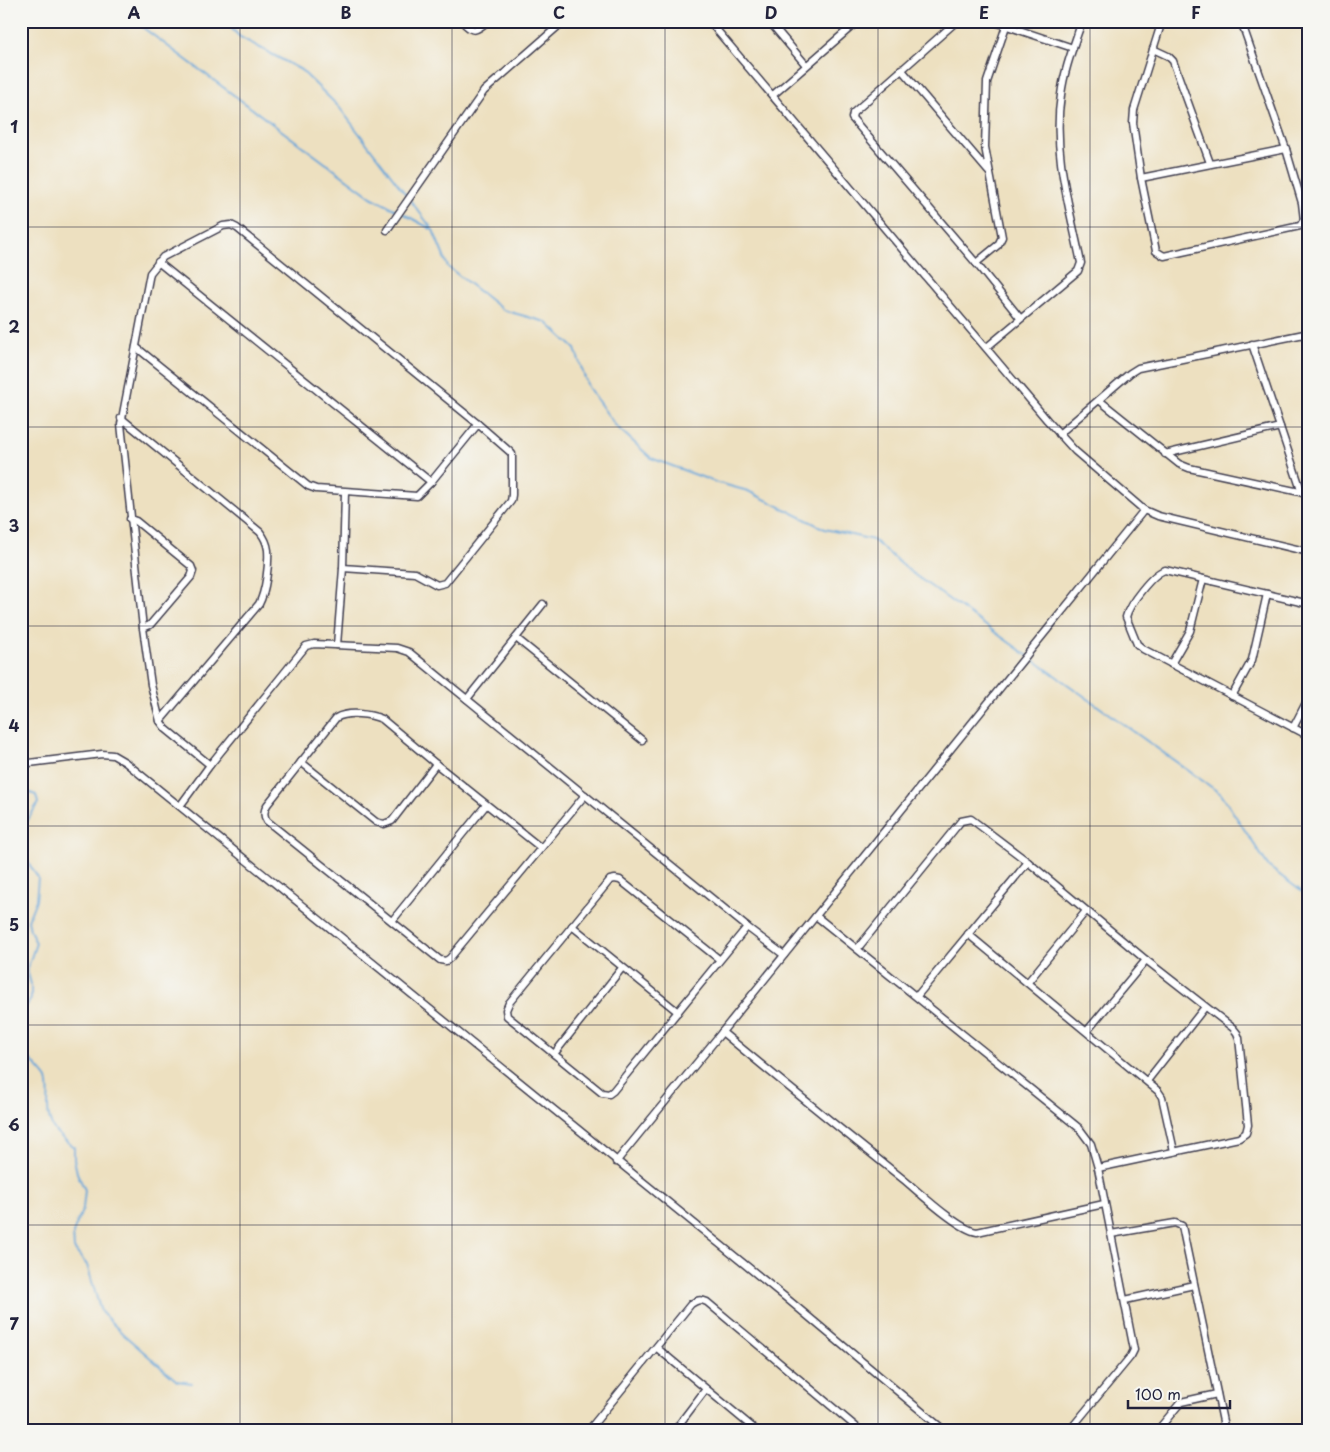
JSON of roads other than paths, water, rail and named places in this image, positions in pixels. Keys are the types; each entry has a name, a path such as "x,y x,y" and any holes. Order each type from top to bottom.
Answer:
{"street":[{"path":"462,21 469,29 474,30 480,28 488,21"},
{"path":"387,230 484,91 564,21"},
{"path":"709,21 1075,451 1144,510 1166,519 1309,552"},
{"path":"769,21 806,65"},
{"path":"773,95 858,21"},
{"path":"957,21 853,113 852,118 976,263 1020,318"},
{"path":"992,21 1073,48"},
{"path":"987,347 1078,271 1081,263 1060,152 1059,116 1061,94 1082,21"},
{"path":"1162,21 1134,110 1133,123 1141,178 1156,251 1164,256 1300,226 1304,220 1302,203 1286,149 1241,21"},
{"path":"976,263 998,245 1002,237 985,147 987,86 1006,26"},
{"path":"1153,49 1168,56 1173,62 1210,163"},
{"path":"901,69 990,173"},
{"path":"1141,178 1286,149"},
{"path":"210,765 160,722 151,685 143,628 130,519 121,418 150,274 158,262 169,254 223,226 234,226 478,424 512,454 512,495 508,506 445,583 437,585 415,573 343,568"},
{"path":"158,262 431,482"},
{"path":"1060,434 1138,368 1309,333"},
{"path":"1252,344 1305,493"},
{"path":"136,347 308,486 316,489 417,496 431,482 478,424"},
{"path":"1099,400 1179,464 1189,468 1305,493"},
{"path":"121,418 260,532 265,539 268,549 264,595 259,604 160,722"},
{"path":"1165,454 1280,427"},
{"path":"337,645 346,492"},
{"path":"616,1162 1144,510"},
{"path":"130,519 136,521 191,566 193,571 191,577 150,625 143,628"},
{"path":"1309,604 1165,570 1159,572 1129,607 1126,617 1139,646 1309,736"},
{"path":"1171,664 1190,631 1203,579"},
{"path":"1232,696 1252,660 1267,594"},
{"path":"467,699 543,604"},
{"path":"516,638 642,740"},
{"path":"180,806 210,765 306,646 314,644 404,650 784,955"},
{"path":"1293,728 1309,697"},
{"path":"541,848 382,719 375,716 343,714 336,718 267,805 264,816 267,821 392,922 440,960 446,961 541,848 585,794"},
{"path":"21,764 102,754 113,755 125,762 792,1304 945,1431"},
{"path":"301,762 376,822 384,824 392,821 436,764"},
{"path":"392,922 486,805"},
{"path":"858,948 961,821 971,819 1028,862 1237,1033 1248,1130 1243,1136 1098,1168"},
{"path":"917,996 1028,862"},
{"path":"720,960 620,880 610,880 509,1003 506,1010 508,1016 554,1054 602,1093 608,1094 613,1091 747,927"},
{"path":"1028,982 1086,911"},
{"path":"816,916 1079,1128 1091,1144 1098,1168 1134,1350 1069,1431"},
{"path":"572,926 678,1012"},
{"path":"968,934 1158,1091 1162,1098 1174,1151"},
{"path":"1087,1031 1146,960"},
{"path":"554,1054 622,968"},
{"path":"1147,1081 1205,1007"},
{"path":"722,1032 791,1090 971,1231 977,1232 1104,1204"},
{"path":"1111,1234 1175,1222 1182,1226 1225,1431"},
{"path":"1125,1300 1194,1285"},
{"path":"588,1431 691,1304 697,1300 707,1302 861,1431"},
{"path":"657,1348 757,1431"},
{"path":"674,1431 706,1389"},
{"path":"1157,1431 1182,1402 1218,1394"}],"waterway":[{"path":"134,21 371,197 398,211"},
{"path":"224,21 240,37 301,70 339,107 433,230 448,267 503,310 546,322 575,349 588,387 615,425 651,458 715,482 748,491 825,529 873,540 912,573 1221,794 1269,867 1309,897"},
{"path":"402,213 431,229"},
{"path":"21,790 36,795 38,803 23,828 21,838"},
{"path":"21,851 38,878 36,900 28,920 36,943 27,970 31,984 31,999 21,1014"},
{"path":"21,1049 47,1079 49,1090 48,1115 52,1126 59,1135 74,1147 77,1173 85,1190 83,1208 73,1233 74,1249 87,1265 101,1312 123,1334 177,1381 192,1383"}]}
